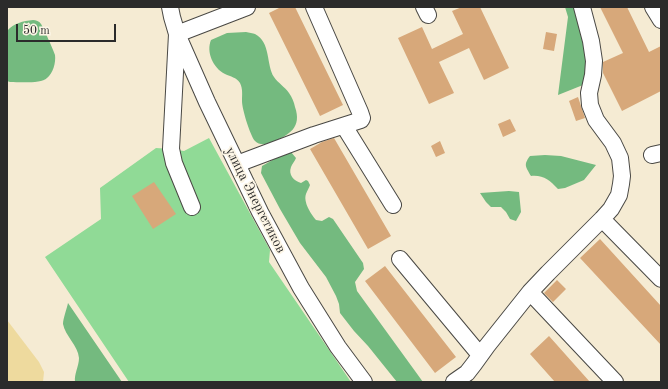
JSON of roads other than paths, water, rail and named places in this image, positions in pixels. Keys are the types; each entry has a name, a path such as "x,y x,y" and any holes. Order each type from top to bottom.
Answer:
{"street":[{"name":"улица Энергетиков","path":"170,7 177,34 207,102 260,212 301,288 338,346 364,382"},
{"path":"192,207 174,163 171,148 177,34 247,7"},
{"path":"237,164 314,135 361,120 362,118 314,7"},
{"path":"454,382 471,377 474,364 480,355 530,292 602,220 619,195 622,184 622,166 620,158 613,143 596,120 590,105 589,93 594,61 591,41 582,7"},
{"path":"653,7 661,20"},
{"path":"344,126 393,205"},
{"path":"602,220 661,279"},
{"path":"400,259 480,355"},
{"path":"530,292 615,382"}]}
